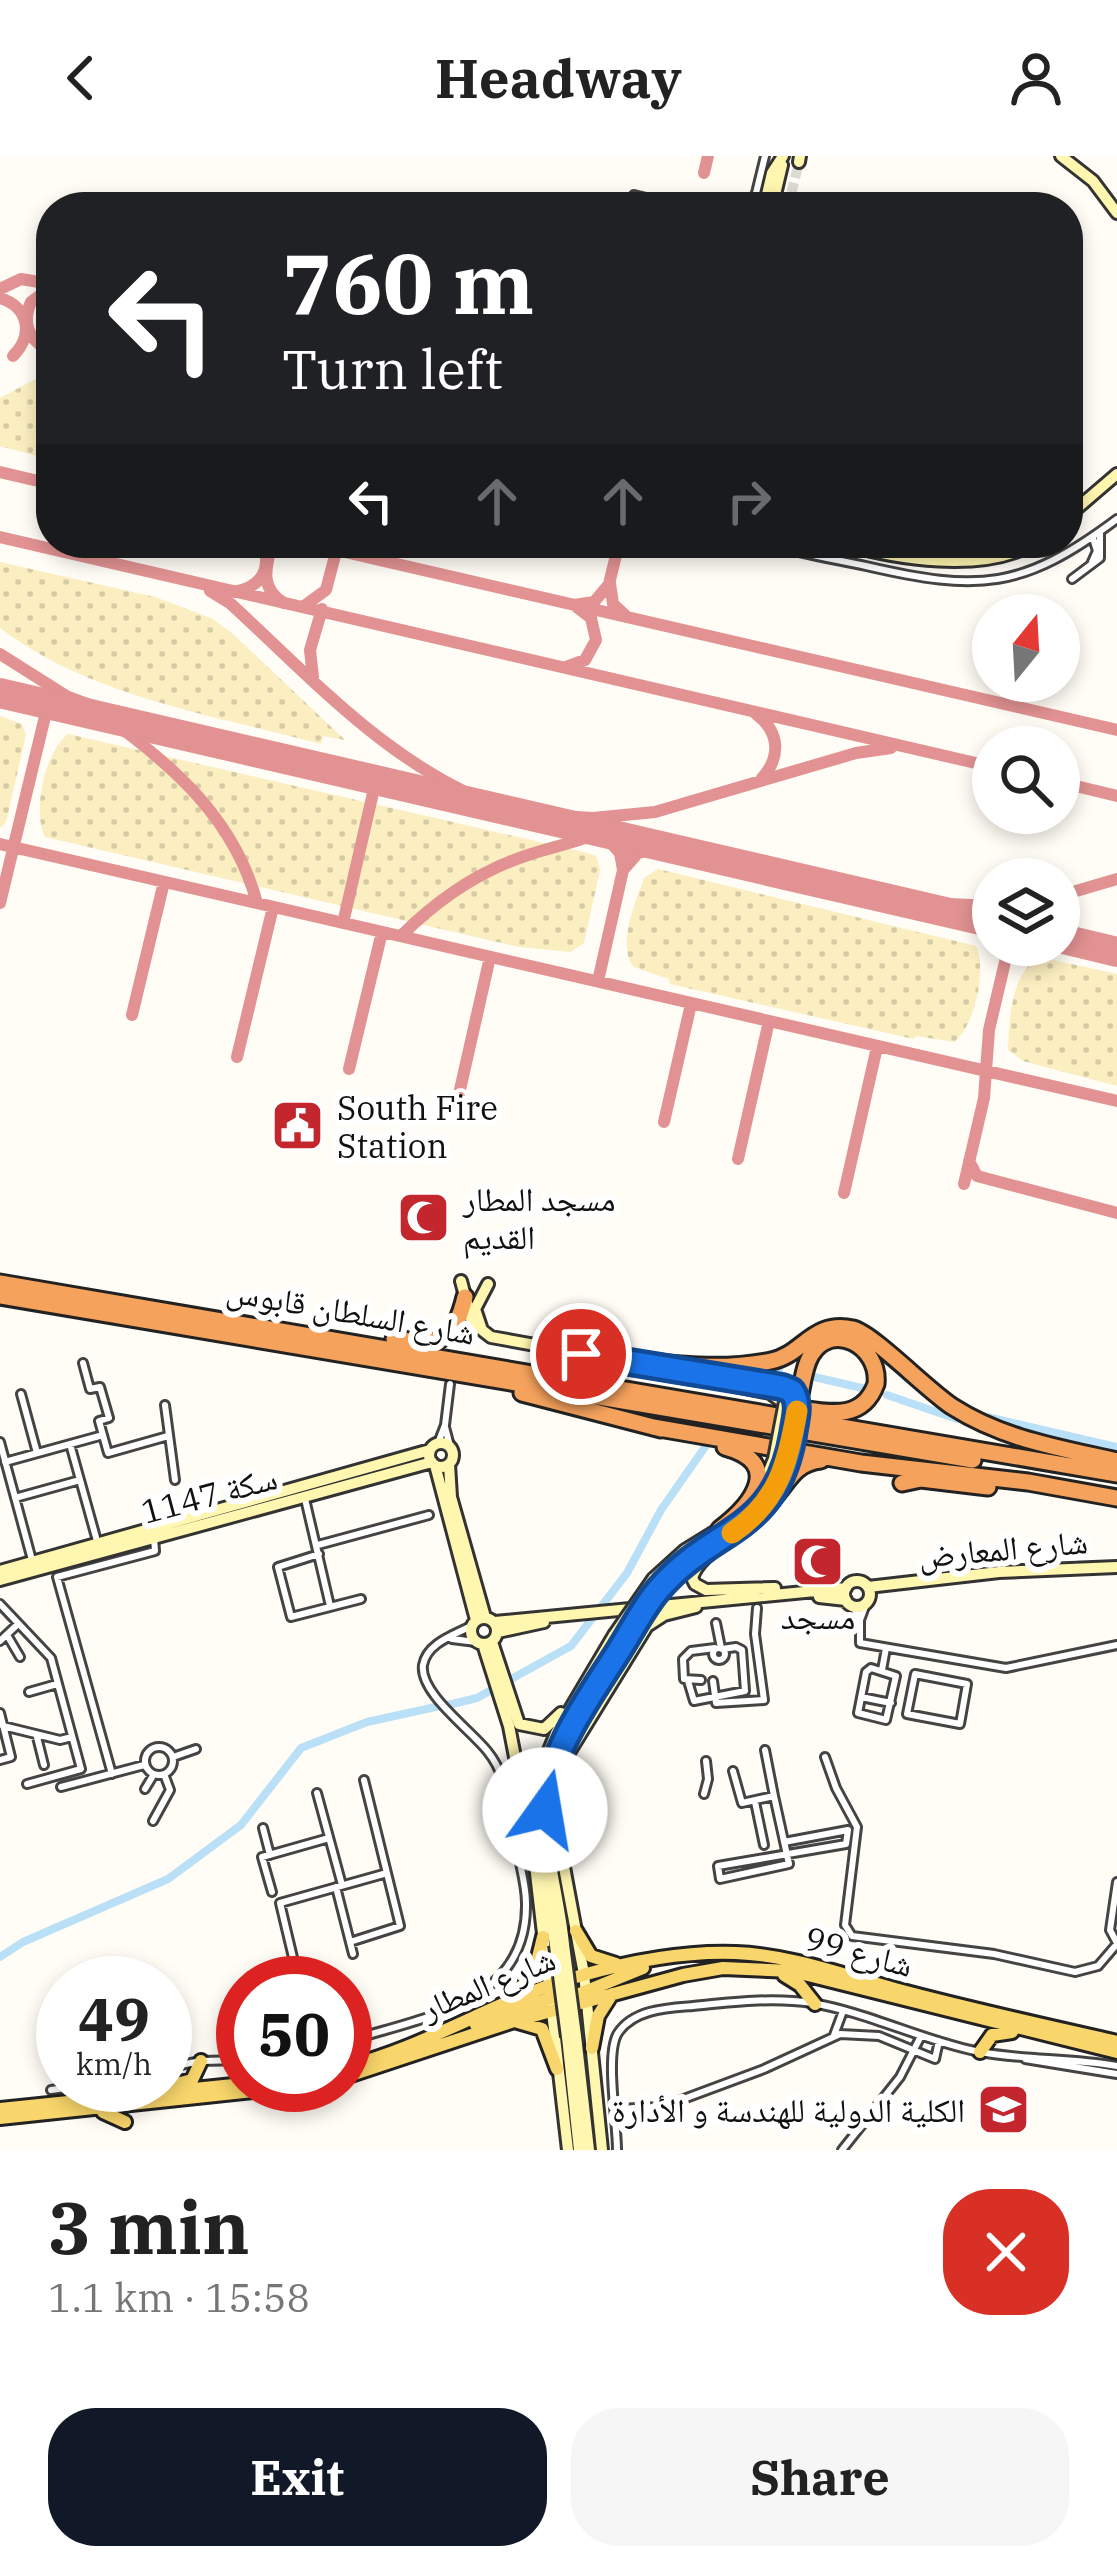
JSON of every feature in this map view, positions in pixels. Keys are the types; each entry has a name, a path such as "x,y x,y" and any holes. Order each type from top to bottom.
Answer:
{"highway":[{"name":"شارع السلطان قابوس","path":"0,1283 1117,1474"},
{"path":"286,1329 435,1342 453,1330 463,1289"},
{"name":"شارع السلطان قابوس","path":"0,1296 1117,1484"},
{"path":"789,1384 798,1356 809,1344 824,1330 845,1328 864,1333 919,1383 987,1425 1031,1442 1117,1461"},
{"path":"581,1354 720,1370 778,1360 809,1344 830,1341 858,1344 872,1357 877,1377 868,1400 842,1414 625,1388"},
{"path":"791,1404 808,1363 809,1344"},
{"path":"397,1362 782,1455 964,1474 1117,1499"},
{"path":"653,1426 736,1450 755,1464 756,1493 741,1513 720,1528"},
{"path":"764,1426 824,1442 836,1457"},
{"path":"759,1512 774,1500 795,1469 816,1460 861,1463"},
{"path":"902,1483 940,1480 1117,1499"}],"main road":[{"path":"773,192 784,156"},
{"path":"1049,156 1076,165"},
{"path":"1061,156 1076,165 1117,213"},
{"path":"1083,503 1117,474"},
{"path":"950,558 998,558"},
{"path":"488,1284 476,1309 482,1330 491,1337 581,1354"},
{"path":"463,1289 474,1329 488,1343 789,1384 791,1404 776,1490 744,1531 697,1566 692,1578 706,1590 788,1587 814,1591"},
{"path":"610,1360 759,1390 791,1404"},
{"path":"437,1453 449,1464 451,1497 484,1630 519,1724 535,1730 549,1725 582,1687 685,1550 756,1501 782,1455"},
{"path":"437,1453 441,1490 509,1726 589,2150"},
{"name":"سكة 1147","path":"0,1575 405,1469 437,1453"},
{"name":"سكة 1147","path":"0,1575 33,1562 437,1453"},
{"path":"405,1469 423,1471 441,1490"},
{"path":"659,1580 759,1512"},
{"name":"شارع المعارض","path":"613,1612 858,1597 894,1585 999,1572 1117,1567"},
{"name":"شارع المعارض","path":"484,1630 518,1618 814,1591 858,1597"},
{"path":"478,1600 494,1616 518,1618"},
{"path":"558,1835 562,1769 579,1733 647,1626 664,1615 696,1607"},
{"name":"شارع المعارض","path":"484,1630 581,1615"},
{"path":"506,1689 504,1643 533,1624"},
{"path":"531,1830 531,1793 621,1637"},
{"path":"576,1930 576,1958 568,1968 556,1966 534,1809 582,1687"},
{"path":"544,1775 585,1986 602,2150"},
{"path":"576,1930 595,1960 623,1964"},
{"path":"551,1944 549,2000 566,2036 557,2068"},
{"path":"490,2008 533,1978 551,1944"},
{"path":"585,1986 702,1953"},
{"name":"99 شارع","path":"585,1986 623,1964 738,1953 790,1960 1117,2042"},
{"name":"99 شارع","path":"585,1986 612,1993 723,1968 772,1969 1117,2052"},
{"path":"772,1969 808,1999"},
{"name":"شارع المطار","path":"372,2068 511,2022 585,1986"},
{"name":"شارع المطار","path":"372,2058 490,2008 549,2000 585,1986"},
{"path":"592,2048 598,2016 612,1993"},
{"path":"444,2044 476,2025 549,2000"},
{"path":"579,2150 566,2036 560,2021 575,2016 584,2023 592,2048"},
{"path":"511,2022 542,2029 557,2068 568,2150"},
{"path":"980,2052 992,2036 1006,2031 1037,2033"},
{"path":"992,2036 999,2055"},
{"path":"192,2078 201,2061"},
{"path":"199,2114 205,2104 216,2099"},
{"path":"0,2113 36,2108"},
{"path":"0,2113 36,2112"},
{"path":"102,2112 125,2122"}],"street":[{"path":"756,192 765,156"},
{"path":"1095,558 1083,544 1117,520"},
{"path":"1096,535 1101,557 1070,578 1095,558 1096,535"},
{"path":"831,558 925,580 968,583 1020,575 1055,558"},
{"path":"83,1363 90,1389 100,1387 109,1418 99,1421 108,1453 169,1436"},
{"path":"437,1453 450,1384"},
{"path":"21,1394 37,1453"},
{"path":"165,1405 175,1480"},
{"path":"5,1462 103,1435"},
{"path":"0,1442 33,1562"},
{"path":"70,1444 98,1545"},
{"path":"15,1498 80,1480"},
{"path":"305,1496 330,1606"},
{"path":"361,1599 291,1617 278,1567 429,1515"},
{"path":"112,1774 57,1577 155,1551 154,1537"},
{"path":"858,1597 860,1643 886,1648 1006,1668 1117,1645"},
{"path":"0,1604 51,1658 81,1769 27,1784"},
{"path":"713,1681 716,1703 764,1700 755,1634 757,1608"},
{"path":"18,1624 3,1638 20,1657"},
{"path":"372,2036 480,1997 501,1977 524,1921 525,1894 504,1780 488,1751 432,1693 424,1677 427,1655 448,1638 484,1630"},
{"path":"448,1638 484,1630"},
{"path":"719,1648 742,1650 746,1687 741,1693 692,1700 688,1681 682,1664 686,1655 719,1648"},
{"path":"882,1670 886,1648"},
{"path":"940,1678 944,1657"},
{"path":"867,1669 896,1676 886,1720 858,1713 861,1697 867,1669"},
{"path":"914,1673 940,1678 967,1684 960,1724 907,1714 914,1673"},
{"path":"688,1681 701,1680"},
{"path":"29,1692 57,1684"},
{"path":"861,1697 891,1703"},
{"path":"0,1713 11,1757 0,1760"},
{"path":"3,1726 37,1737 72,1737"},
{"path":"37,1737 44,1765"},
{"path":"156,1747 169,1750 173,1757 171,1769 164,1774 154,1774 146,1765 146,1756 156,1747"},
{"path":"173,1757 196,1749"},
{"path":"765,1750 775,1800 784,1842 787,1854 789,1864 720,1879 718,1867 787,1854 846,1844 848,1830 784,1842"},
{"path":"108,1755 125,1770"},
{"path":"825,1757 857,1827 845,1925 850,1935 994,1954 1075,1972 1098,1966 1117,1944 1110,1926 1117,1882"},
{"path":"704,1794 706,1761"},
{"path":"61,1787 146,1765"},
{"path":"734,1772 742,1803 756,1806 775,1800"},
{"path":"145,1789 154,1774"},
{"path":"153,1821 170,1790 164,1774"},
{"path":"350,1942 400,1925 364,1780"},
{"path":"317,1793 353,1954"},
{"path":"756,1806 764,1845"},
{"path":"263,1828 270,1855"},
{"path":"272,1892 262,1857 329,1838"},
{"path":"293,1956 280,1903 388,1873"},
{"path":"617,2150 612,2048 620,2030 640,2014 808,1999 980,2052 1115,2072"},
{"path":"831,2038 843,2011"},
{"path":"840,2026 851,2033"},
{"path":"617,2109 662,2107 851,2033 879,2036 934,2060 939,2041"},
{"path":"842,2150 896,2084 921,2036"},
{"path":"192,2063 216,2061"}],"sand":[{"path":"36,379 36,456 0,446 0,398"},
{"path":"0,562 155,597 211,618 345,740 323,736 321,744 196,713 113,687 35,652 0,628"},
{"path":"0,716 22,724 26,735 6,822 0,828"},
{"path":"68,734 596,856 600,870 584,943 570,952 519,947 45,837 40,812 43,782 53,754"},
{"path":"658,869 972,945 972,966 980,968 968,1023 954,1042 914,1039 670,984 669,979 634,967 629,958 629,924 644,878"},
{"path":"1030,966 1080,966 1117,974 1117,1086 1023,1061 1008,1050 1011,1010"}],"waterway":[{"path":"744,1374 779,1370"},
{"path":"810,1376 866,1389"},
{"path":"887,1395 957,1419"},
{"path":"983,1416 1117,1447"},
{"path":"504,1683 571,1646 627,1573 661,1510 705,1447"},
{"path":"448,1705 493,1689"},
{"path":"0,1957 23,1942 168,1879 241,1825 301,1748 367,1722 440,1706"}],"taxiway":[{"path":"704,173 708,156"},
{"path":"0,289 21,279 36,282"},
{"path":"0,298 17,308 25,323 24,339 13,356"},
{"path":"36,298 27,323 36,341"},
{"path":"0,472 36,480"},
{"path":"0,537 36,545"},
{"path":"91,558 972,762"},
{"path":"234,592 258,581 266,558"},
{"path":"269,558 268,584 284,603"},
{"path":"304,606 326,590 334,558"},
{"path":"371,558 1117,730"},
{"path":"608,588 615,558"},
{"path":"566,667 585,660 596,640 591,618 574,605 594,602 610,583 613,604 627,617"},
{"path":"210,591 231,604 360,723 395,749 470,794 511,811"},
{"path":"313,677 310,650 322,609"},
{"path":"0,654 68,697 153,728"},
{"path":"0,903 48,704"},
{"path":"756,714 770,729 775,745 762,778"},
{"path":"106,717 199,797 234,846 257,903"},
{"path":"523,814 593,818 655,812 856,753 891,748"},
{"path":"343,923 376,780"},
{"path":"1080,787 1117,796"},
{"path":"401,936 460,888 528,855 601,832 620,853 623,870 638,853 665,847"},
{"path":"598,981 630,839"},
{"path":"0,844 1117,1101"},
{"path":"1080,890 1117,879"},
{"path":"132,1015 164,882"},
{"path":"904,902 972,905"},
{"path":"237,1057 273,907"},
{"path":"349,1069 382,932"},
{"path":"457,1103 490,957"},
{"path":"964,1184 984,1098 989,1030 1004,966"},
{"path":"664,1122 691,1004"},
{"path":"738,1159 769,1021"},
{"path":"844,1193 877,1047"},
{"path":"969,1161 977,1176 1117,1213"}],"runway":[{"path":"0,693 972,918"},
{"path":"1080,943 1117,952"}],"tunnel":[{"path":"792,192 799,162"}],"slow traffic":[{"path":"732,1533 755,1516 776,1490 788,1462 797,1411"}],"place":[{"name":"South Fire Station","path":"298,1126"},
{"name":"مسجد المطار القديم","path":"424,1217"},
{"name":"مسجد","path":"818,1562"},
{"name":"الكلية الدولية للهندسة و الأدارة","path":"1004,2109"}],"route":[{"path":"545,1810 558,1753 656,1592 678,1569 755,1516 776,1490 788,1462 798,1404 792,1391 782,1387 581,1354"}]}
